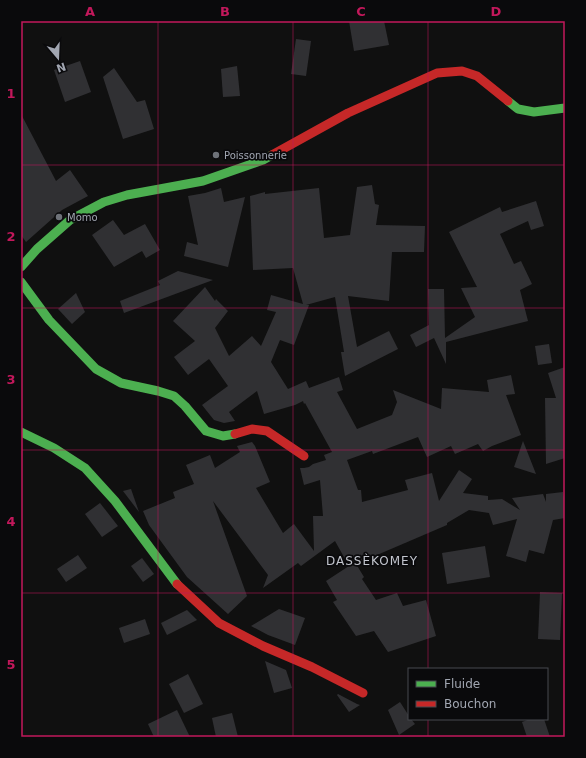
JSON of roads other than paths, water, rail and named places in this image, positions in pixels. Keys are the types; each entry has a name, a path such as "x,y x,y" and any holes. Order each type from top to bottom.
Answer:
{"street":[{"path":"21,267 37,249 70,220 104,202 127,195 203,181 263,160 348,113 438,73 462,71 478,76 518,110 534,112 565,108"},
{"path":"21,282 49,320 96,369 121,383 174,396 185,406 206,431 223,436 252,429 267,431 304,456"},
{"path":"21,432 54,448 85,468 115,501 178,585 219,623 263,646 312,667 363,693"}],"place":[{"name":"Poissonnerie","path":"216,155"},
{"name":"Momo","path":"59,217"}],"district":[{"name":"DASSÈKOMEY","path":"372,561"}]}
